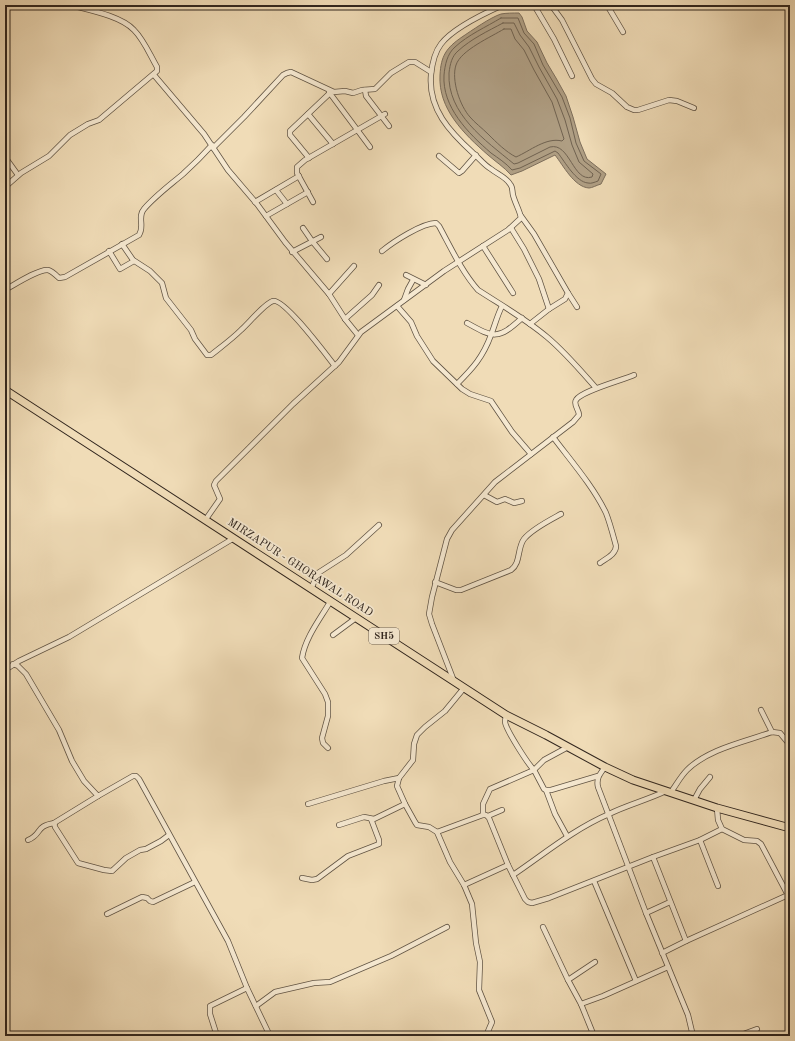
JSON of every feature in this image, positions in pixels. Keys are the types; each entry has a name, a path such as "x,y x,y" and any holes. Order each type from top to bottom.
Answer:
{"main road":[{"name":"MIRZAPUR - GHORAWAL ROAD","path":"5,390 506,715 633,780 717,808 790,828"}],"street":[{"path":"5,187 18,175 49,156 70,135 88,124 99,120 157,71 157,67 134,29 113,18 70,5"},
{"path":"503,5 460,28 446,39 437,50 431,72 431,91 434,104 442,120 458,139 490,169 511,184 512,194 521,216 534,234 577,307"},
{"path":"534,5 554,39 572,76"},
{"path":"551,5 562,20 592,79 596,84 612,93 627,107 638,110 669,100 677,101 694,108"},
{"path":"607,5 623,32"},
{"path":"5,290 25,278 46,270 58,278 65,277 140,233 142,227 140,216 144,209 213,147 287,72 291,72 329,92 336,93 345,91 353,93 375,88 392,73 409,62 415,62 431,72"},
{"path":"154,75 194,122 228,170 266,216 292,252 330,294 345,320 358,335"},
{"path":"364,90 366,96 383,115 389,126"},
{"path":"309,158 290,133 295,125 329,92"},
{"path":"329,92 370,147"},
{"path":"308,114 333,144"},
{"path":"312,202 297,173 297,167 309,158 383,115"},
{"path":"439,156 459,173 476,155"},
{"path":"5,157 18,175"},
{"path":"255,202 299,176"},
{"path":"276,190 287,204"},
{"path":"266,216 308,192"},
{"path":"206,519 220,498 214,485 216,481 293,404 335,366 358,335 458,262 511,228 521,216"},
{"path":"382,251 408,234 434,223 439,226 471,283 478,290 522,318 559,348 596,388"},
{"path":"303,228 327,259"},
{"path":"511,228 524,249 539,279 549,309"},
{"path":"292,252 321,237"},
{"path":"122,244 134,261 159,279 164,286 166,298 191,330 195,339 207,355 210,355 241,330 272,301 276,301 294,315 335,366"},
{"path":"483,246 513,293"},
{"path":"110,251 120,269 134,261"},
{"path":"330,294 354,266"},
{"path":"406,275 413,280 426,285"},
{"path":"404,300 413,280"},
{"path":"345,320 372,295 379,285"},
{"path":"530,324 565,299 568,293"},
{"path":"397,306 411,322 417,336 433,361 470,394 491,402 512,432 531,454"},
{"path":"457,384 479,361 492,334 496,318 502,306"},
{"path":"467,323 484,333 492,334 505,332 522,318"},
{"path":"454,681 429,614 447,540 452,530 495,482 573,422 579,415 575,404 578,397 596,388 634,375"},
{"path":"553,437 575,466 600,503 606,515 616,550 600,563"},
{"path":"484,495 497,502 505,499 514,503 522,501"},
{"path":"436,582 456,590 461,590 511,570 516,565 521,544 524,539 533,531 561,514"},
{"path":"311,589 318,573 346,555 378,525"},
{"path":"5,670 14,664 69,637 234,538"},
{"path":"328,748 323,743 322,738 328,716 328,702 325,694 302,658 303,652 316,626 330,602"},
{"path":"333,635 356,618"},
{"path":"14,664 26,674 58,730 72,761 84,781 98,796"},
{"path":"464,688 445,711 417,735 414,744 414,760 399,778 397,786 405,804 418,825 429,827 437,832 450,862 464,885 472,904 475,918 476,943 480,962 479,990 492,1022 486,1036"},
{"path":"761,710 772,732"},
{"path":"506,715 505,722 527,762 534,770 546,790 555,814 567,836"},
{"path":"513,875 567,836 608,814 668,792 686,770 701,758 713,752 772,732 780,733 790,745"},
{"path":"568,747 544,760 534,770 490,789 483,801 486,816 525,900 528,902 532,903 549,898 700,840 722,829"},
{"path":"605,767 598,776 598,787 646,913 688,1015 693,1036"},
{"path":"169,835 157,844 140,850 126,858 115,869 108,871 78,863 55,827 54,823 133,776 138,777 228,941 247,988 270,1036"},
{"path":"546,790 551,790 598,776"},
{"path":"694,800 700,789 710,777"},
{"path":"308,804 384,780 399,778"},
{"path":"339,825 364,817 374,819 405,804"},
{"path":"662,953 686,940 789,897 759,842 744,840 722,829 718,820 717,808"},
{"path":"437,832 502,810"},
{"path":"302,878 312,880 317,879 348,856 378,844 379,840 371,819"},
{"path":"28,840 36,837 44,825 57,822"},
{"path":"700,840 718,886"},
{"path":"653,857 686,940"},
{"path":"464,885 508,865"},
{"path":"594,881 636,981"},
{"path":"107,914 142,898 153,902 195,882"},
{"path":"646,913 670,902"},
{"path":"256,1006 275,992 330,982 391,956 447,927"},
{"path":"543,927 581,1004 594,1036"},
{"path":"568,980 595,962"},
{"path":"581,1004 603,996 668,967"},
{"path":"217,1036 210,1014 210,1006 247,988"},
{"path":"738,1036 757,1029"},
{"path":"305,1036 312,1036"}],"water":[{"path":"519,13 527,31 537,42 566,96 580,142 587,159 606,174 601,184 589,188 578,184 569,175 555,155 511,175 470,138 454,120 448,110 443,99 440,75 445,53 462,37 492,18 501,14"}]}
